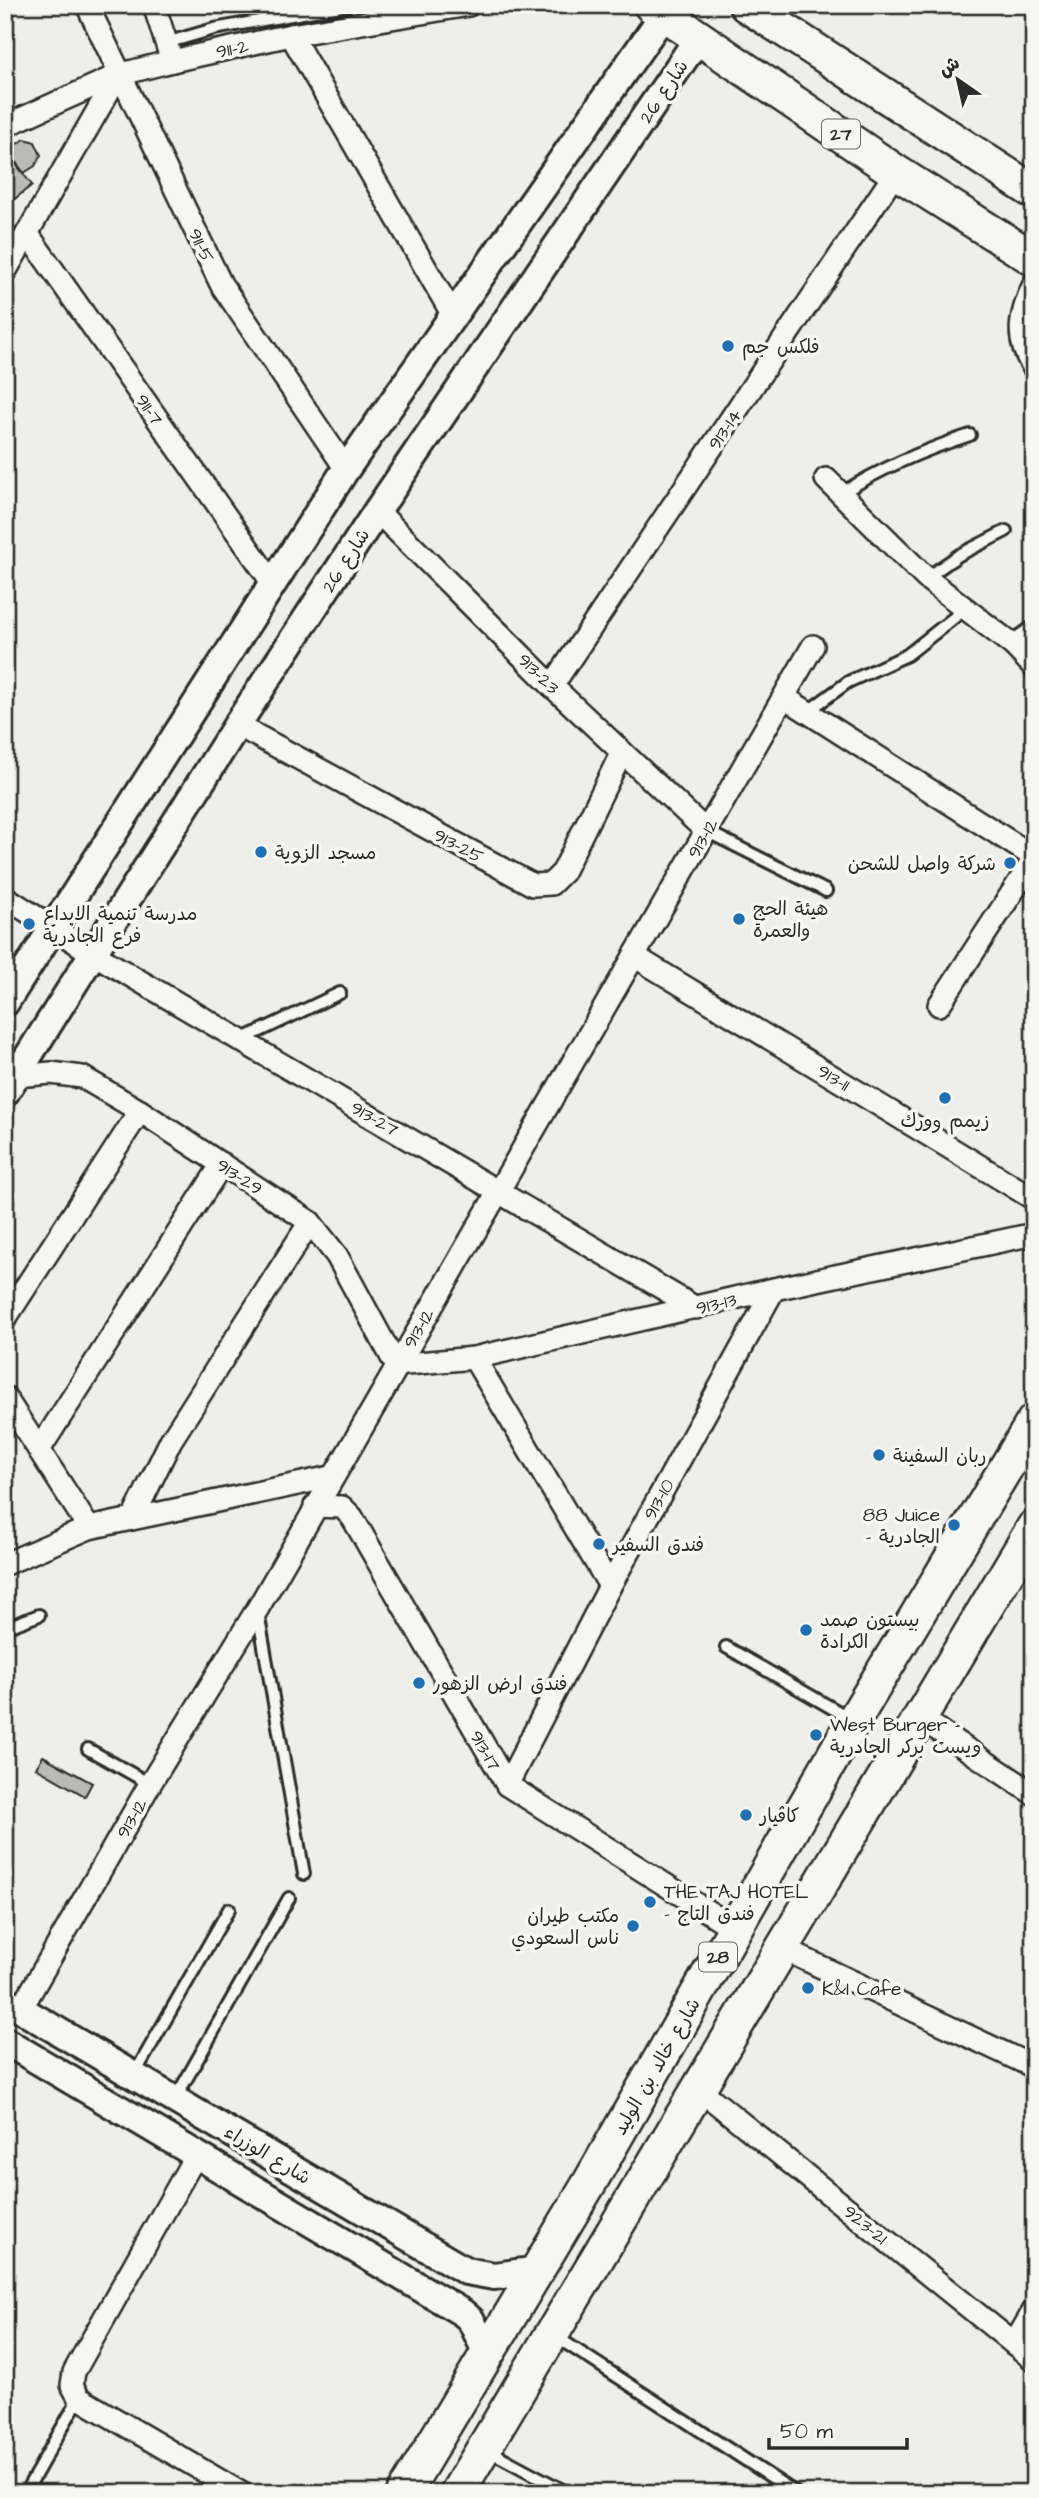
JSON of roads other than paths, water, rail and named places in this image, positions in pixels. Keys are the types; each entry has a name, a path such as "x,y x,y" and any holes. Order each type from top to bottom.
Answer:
{"main road":[{"path":"746,5 1034,192"},
{"name":"27","path":"657,9 896,172 1034,259"},
{"name":"شارع خالد بن الوليد","path":"404,2493 539,2270 854,1720 1034,1421"},
{"name":"28","path":"457,2493 1034,1527"},
{"path":"590,2182 629,2206"}],"street":[{"name":"911-5","path":"87,5 118,75 221,284 346,469"},
{"path":"154,5 169,52"},
{"name":"911-2","path":"5,126 169,52 469,5"},
{"path":"5,1003 346,469 454,317 657,9"},
{"path":"291,35 454,317"},
{"name":"شارع 26","path":"11,1084 237,725 377,511 699,37"},
{"path":"5,272 118,75"},
{"name":"913-14","path":"552,686 896,172"},
{"name":"911-7","path":"27,233 274,585"},
{"path":"1034,284 1021,312 1021,337 1025,355 1034,368"},
{"path":"834,486 926,578 1014,646 1034,667"},
{"name":"913-23","path":"377,511 552,686 706,831"},
{"path":"1014,646 1034,632"},
{"name":"913-12","path":"13,2005 258,1608 331,1477 813,646"},
{"path":"783,697 1034,858 939,1005"},
{"name":"913-25","path":"237,725 533,885 551,884 562,872 622,752"},
{"path":"162,759 200,783"},
{"name":"913-27","path":"5,897 92,953 696,1308"},
{"name":"913-11","path":"634,956 1034,1199"},
{"name":"913-29","path":"11,1084 51,1073 82,1077 140,1111 310,1222 337,1256 396,1365"},
{"path":"5,1319 140,1111"},
{"path":"39,1450 222,1164"},
{"path":"134,1516 171,1440 310,1222"},
{"name":"913-13","path":"396,1365 474,1358 774,1289 1034,1234"},
{"name":"913-10","path":"507,1785 610,1586 774,1289"},
{"path":"474,1358 610,1586"},
{"path":"5,1396 89,1528"},
{"path":"5,1564 89,1528 134,1516 331,1477"},
{"name":"913-17","path":"315,1506 342,1507 352,1517 507,1785 734,1928"},
{"path":"920,1718 1034,1794"},
{"path":"781,1948 1034,2067"},
{"name":"شارع الوزراء","path":"13,2005 466,2271 494,2276 539,2270"},
{"name":"شارع الوزراء","path":"5,2041 463,2313 471,2320 487,2354"},
{"name":"923-21","path":"698,2088 1034,2360"},
{"path":"155,2130 175,2099"},
{"path":"197,2153 74,2372 72,2385 79,2399 241,2493"},
{"path":"1014,2344 1034,2311"}],"lane":[{"path":"169,52 214,29 347,5"},
{"path":"834,486 913,454 970,435"},
{"path":"926,578 958,555 1006,531"},
{"path":"807,712 848,682 906,656 965,609"},
{"path":"706,831 826,891"},
{"path":"241,1040 340,993"},
{"path":"258,1608 304,1874"},
{"path":"5,1628 39,1615"},
{"path":"726,1647 854,1720"},
{"path":"88,1749 150,1784"},
{"path":"175,2099 289,1898"},
{"path":"134,2075 229,1909"},
{"path":"552,2334 796,2493"},
{"path":"25,2493 79,2399"},
{"path":"484,2448 568,2493"}],"place":[{"name":"فلكس جم","path":"728,346"},
{"name":"مسجد الزوية","path":"261,852"},
{"name":"شركة واصل للشحن","path":"1010,863"},
{"name":"هيئة الحج والعمرة","path":"739,919"},
{"name":"مدرسة تنمية الابداع فرع الجادرية","path":"29,924"},
{"name":"زيمم وورك","path":"945,1098"},
{"name":"ربان السفينة","path":"879,1455"},
{"name":"88 Juice - الجادرية","path":"954,1525"},
{"name":"فندق السفير","path":"599,1544"},
{"name":"بيستون صمد الكرادة","path":"806,1630"},
{"name":"فندق ارض الزهور","path":"419,1683"},
{"name":"West Burger - ويست بركر الجادرية","path":"816,1735"},
{"name":"كاڤيار","path":"746,1815"},
{"name":"THE TAJ HOTEL - فندق التاج","path":"650,1902"},
{"name":"مكتب طيران ناس السعودي","path":"633,1926"},
{"name":"K&I Cafe","path":"808,1988"}]}
